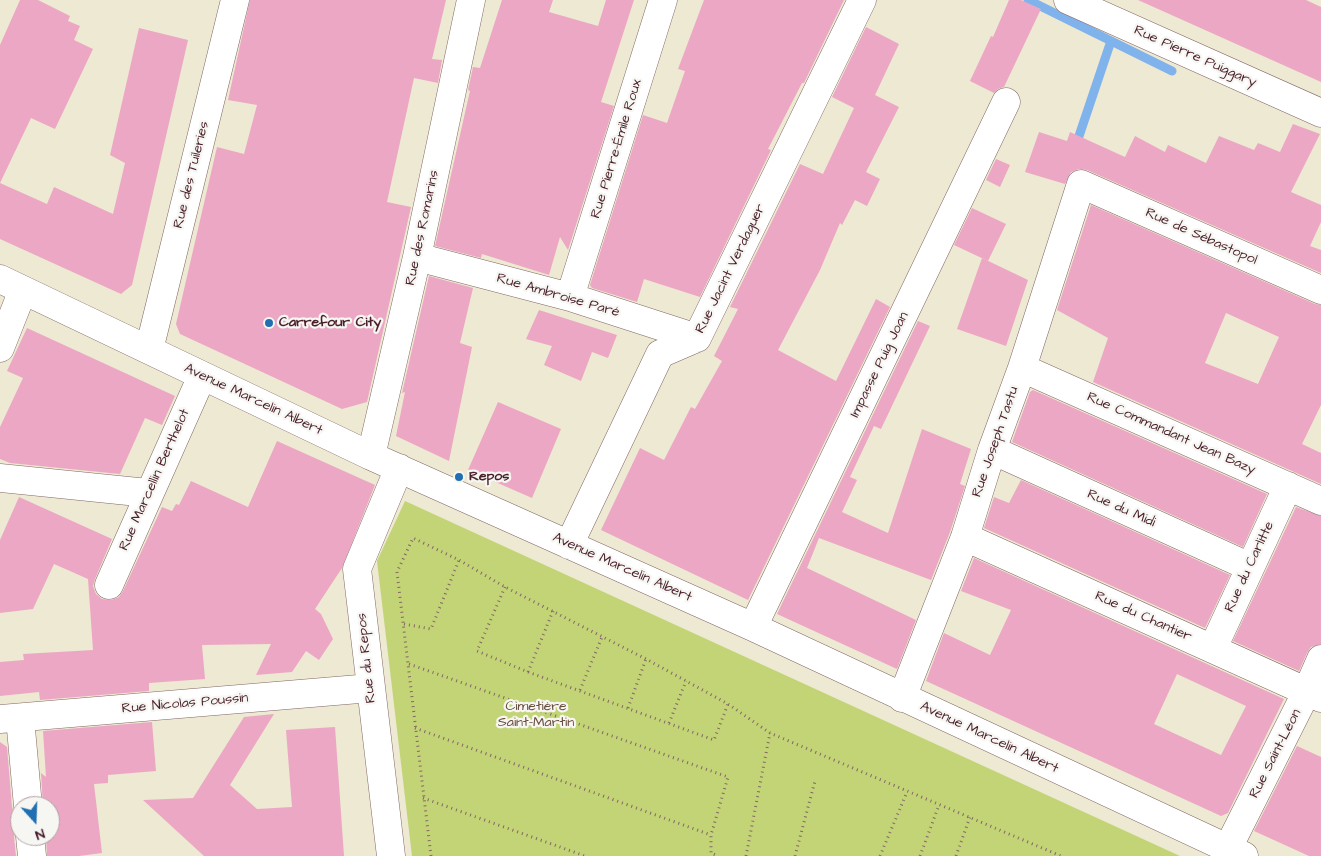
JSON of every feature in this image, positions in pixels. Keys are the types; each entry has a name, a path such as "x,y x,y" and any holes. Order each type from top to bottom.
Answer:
{"street":[{"name":"Rue des Tuileries","path":"148,350 234,0"},
{"name":"Rue des Romarins","path":"371,456 418,257 470,0"},
{"name":"Rue Pierre-Émile Roux","path":"570,297 663,0"},
{"name":"Rue Jacint Verdaguer","path":"569,545 660,354 697,338 862,0"},
{"name":"Rue Pierre Puiggary","path":"1068,0 1321,113"},
{"name":"Impasse Puig Joan","path":"753,627 1006,102"},
{"name":"Rue de Sébastopol","path":"1081,184 1321,290"},
{"name":"Rue Joseph Tastu","path":"902,698 965,537 992,450 1022,368 1081,184"},
{"name":"Rue Ambroise Paré","path":"418,257 570,297 697,338"},
{"name":"Avenue Marcelin Albert","path":"12,285 371,456 753,627 1236,852"},
{"path":"0,348 12,285"},
{"name":"Rue Commandant Jean Bazy","path":"1022,368 1321,501"},
{"name":"Rue Marcellin Berthelot","path":"109,585 148,493 202,376"},
{"name":"Rue du Midi","path":"992,450 1250,567"},
{"name":"Rue du Repos","path":"391,856 357,569 400,468"},
{"path":"0,478 148,493"},
{"name":"Rue du Carlitte","path":"1213,648 1288,486"},
{"name":"Rue du Chantier","path":"965,537 1314,694"},
{"name":"Rue Saint-Léon","path":"1236,852 1314,694 1321,659"},
{"name":"Rue Nicolas Poussin","path":"10,718 370,688"},
{"path":"10,718 26,796"}],"path":[{"path":"430,856 397,572 413,538 459,560 505,587 646,659 728,704 770,733 1061,856"},
{"path":"404,624 431,630 459,560"},
{"path":"505,587 477,651 528,672 714,740 728,704"},
{"path":"528,672 553,611"},
{"path":"580,690 602,637"},
{"path":"628,708 646,659"},
{"path":"409,664 728,777 711,836 711,853 718,856"},
{"path":"669,723 686,681"},
{"path":"415,728 711,836"},
{"path":"746,856 770,733"},
{"path":"795,856 815,780"},
{"path":"880,856 907,792"},
{"path":"423,798 585,856"},
{"path":"920,856 939,805"},
{"path":"956,856 970,817"}],"green space":[{"name":"Cimetière Saint-Martin","path":"405,501 1180,856 412,856 377,561"}],"building":[{"path":"20,0 38,0 70,16 68,21 80,26 74,40 93,49 55,129 31,118 0,183 0,45"},
{"path":"250,0 446,0 432,59 442,60 438,83 414,78 387,202 411,207 367,402 342,409 180,334 176,324 217,147 244,154 257,105 228,100"},
{"path":"502,0 553,0 549,12 598,26 606,0 634,0 601,102 614,106 568,250 560,237 549,275 482,254 481,258 435,246 470,91 468,90 473,67 480,68"},
{"path":"704,0 844,0 804,83 802,83 768,149 771,150 700,297 644,279 637,302 592,288 590,285 643,115 667,123 685,71 678,69"},
{"path":"1009,0 1021,0 1041,9 1004,87 994,93 970,81 991,36 993,37"},
{"path":"1138,0 1306,0 1321,7 1321,82"},
{"path":"866,27 899,44 875,95 899,107 866,172 880,179 867,206 855,200 842,225 840,223 820,270 778,350 836,381 876,299 890,307 748,600 601,530 640,448 664,460 691,407 695,409 722,361 714,356 738,309 730,307 800,164 823,174 854,108 832,97"},
{"path":"139,28 188,40 132,285 121,294 0,239 0,183 47,204 54,187 113,214 125,163 110,155"},
{"path":"1293,124 1320,134 1291,192 1321,205 1321,222 1310,246 1321,250 1321,273 1087,170 1079,169 1071,172 1065,184 1025,172 1039,132 1067,141 1070,132 1125,157 1135,136 1165,152 1168,145 1206,163 1219,136 1254,150 1258,143 1280,152"},
{"path":"996,159 1010,165 1000,187 986,180"},
{"path":"1091,205 1321,305 1321,405 1302,444 1321,453 1321,484 1093,382 1108,338 1057,310","holes":["1226,313 1279,337 1258,384 1205,363"]},
{"path":"972,208 1006,224 988,261 954,245"},
{"path":"982,258 1028,280 1006,346 957,329"},
{"path":"429,276 473,288 460,343 472,347 449,461 396,436 405,392 402,393"},
{"path":"539,310 617,335 608,358 592,352 581,381 544,365 552,346 526,339"},
{"path":"918,321 930,326 881,429 874,426 850,477 857,480 842,512 888,533 922,429 971,449 960,484 965,486 950,532 931,580 819,538 807,568 916,620 897,669 777,614"},
{"path":"27,328 175,396 162,425 145,418 120,474 10,463 0,459 0,427 23,378 7,371"},
{"path":"1033,390 1267,494 1243,547 1012,442 1030,392"},
{"path":"498,402 561,429 532,498 468,470"},
{"path":"277,441 375,485 342,568 315,609 321,614 333,639 319,660 306,651 292,672 256,675 271,644 202,645 205,679 149,683 149,691 40,700 39,692 0,696 0,662 24,660 23,654 93,650 88,579 54,564 33,609 0,613 0,540 19,497 112,539 93,586 96,594 102,599 111,600 119,597 123,591 162,507 172,511 176,504 179,505 191,481 248,507"},
{"path":"1021,480 1230,575 1205,628 984,528 994,497 1009,503"},
{"path":"1296,507 1321,516 1321,644 1311,647 1299,671 1233,641"},
{"path":"974,558 1284,699 1228,813 1221,816 926,681 944,633 990,655 1011,610 961,591","holes":["1177,674 1246,706 1221,755 1154,724"]},
{"path":"274,714 230,785 257,809 292,807 286,730 335,727 344,856 204,856 143,800 193,798 244,717"},
{"path":"152,722 156,771 108,775 108,783 94,784 102,853 79,856 47,856 46,846 60,846 60,796 42,796 41,773 46,777 43,731"},
{"path":"0,742 7,747 11,796 10,846 15,846 16,856 0,856"},
{"path":"1297,746 1321,757 1321,856 1309,856 1254,831"}],"waterway":[{"path":"1028,0 1172,71"},
{"path":"1077,142 1111,41"}],"place":[{"name":"Carrefour City","path":"269,323"},
{"name":"Repos","path":"459,477"}]}
